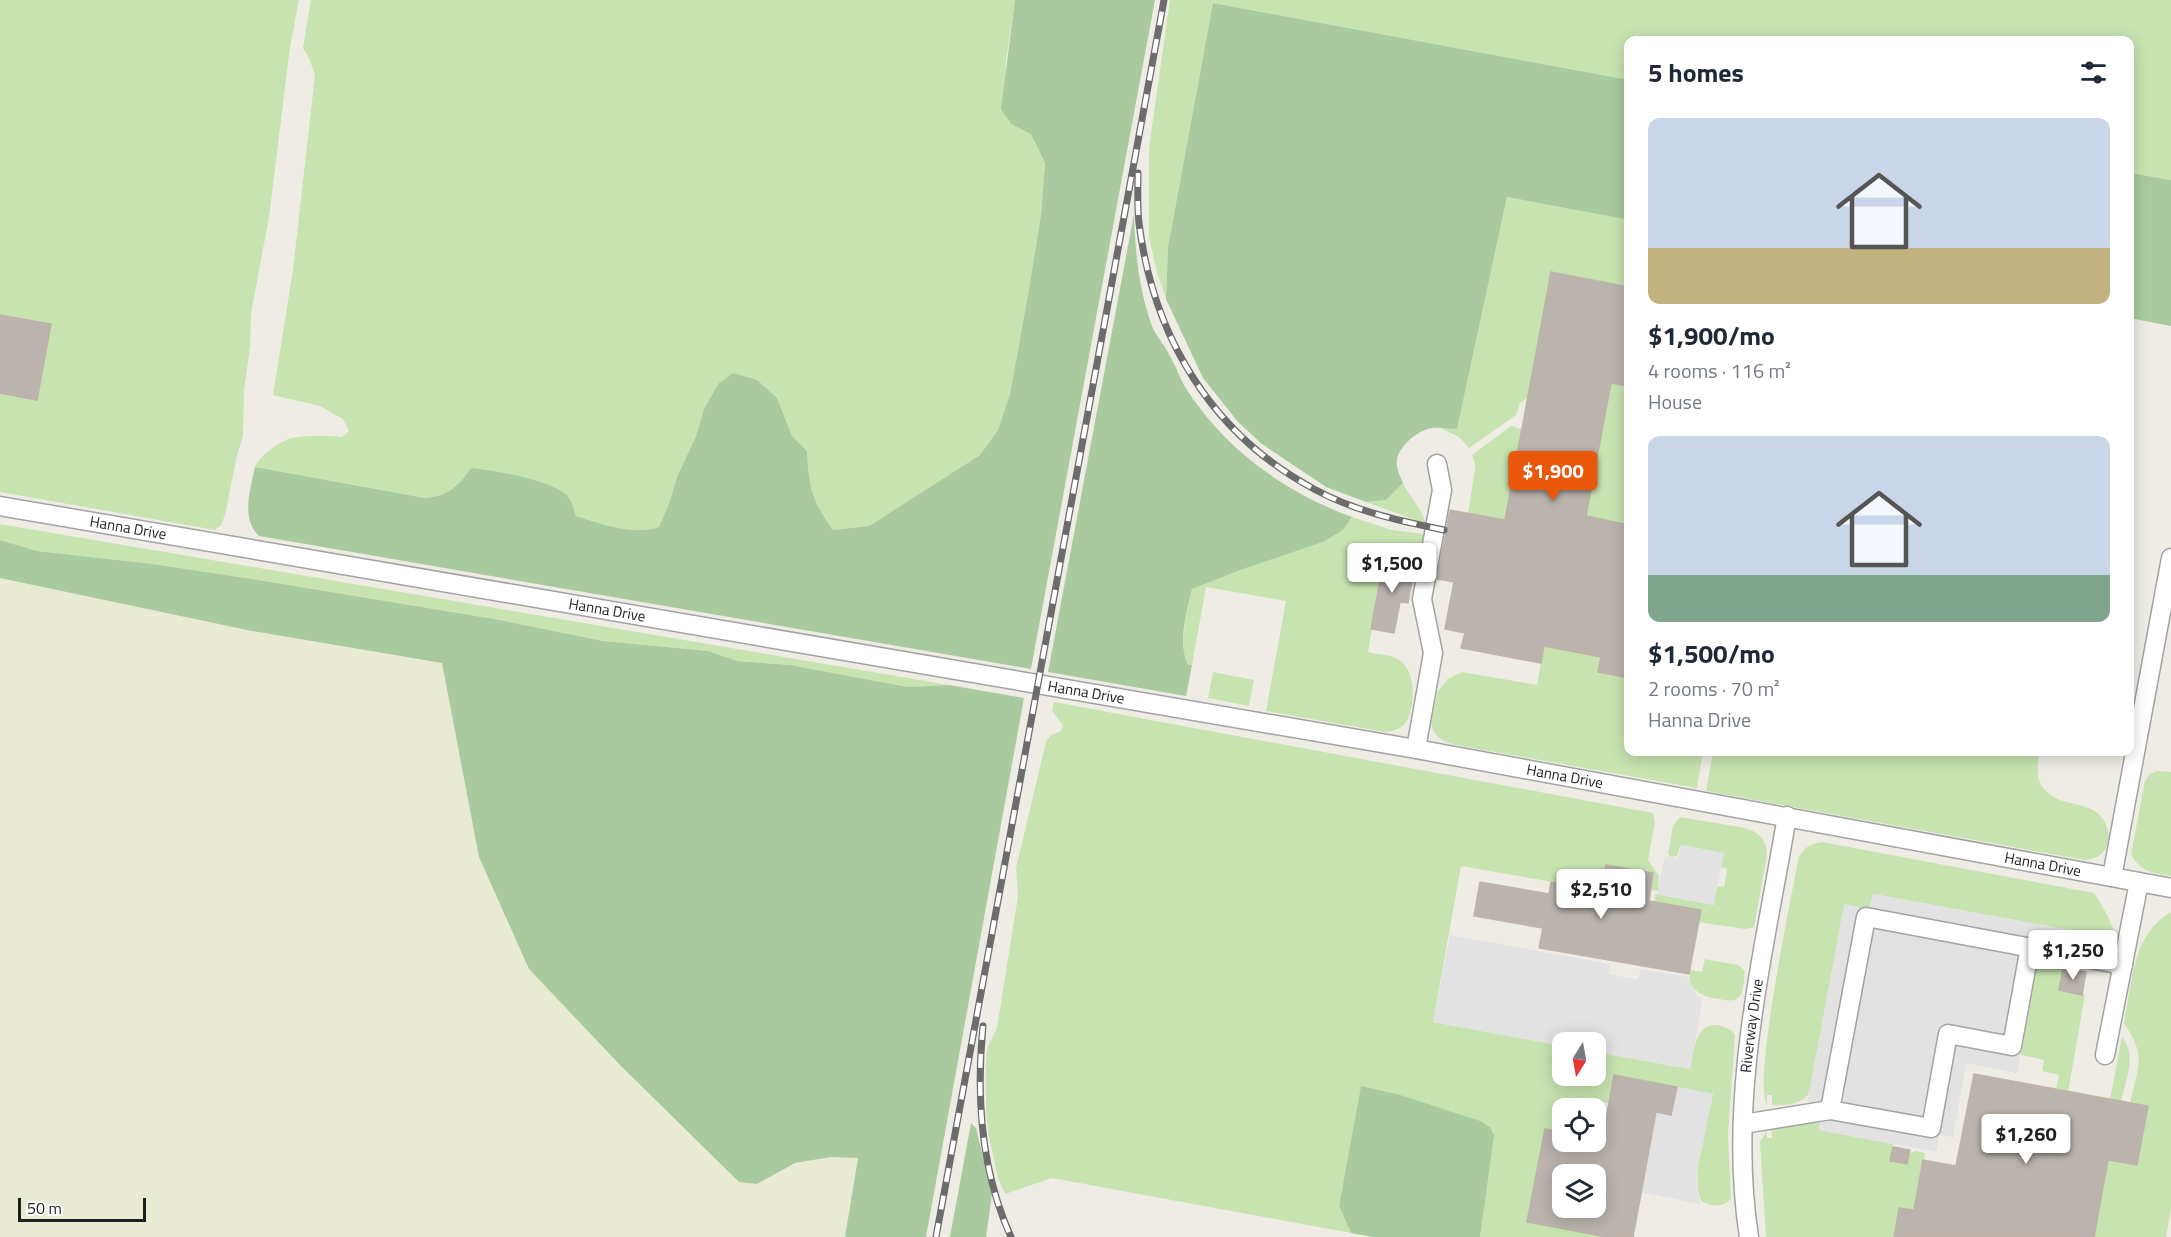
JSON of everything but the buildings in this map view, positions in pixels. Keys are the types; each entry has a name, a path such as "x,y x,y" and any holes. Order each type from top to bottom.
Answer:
{"street":[{"path":"1416,749 1432,653 1422,599 1442,490 1437,464"},
{"name":"Hanna Drive","path":"0,506 1416,749 2171,888"},
{"path":"2112,877 2171,558"},
{"name":"Riverway Drive","path":"1749,1237 1745,1208 1744,1083 1753,1015 1787,816"},
{"path":"2105,1055 2139,882"},
{"path":"1830,1110 1866,917 2123,965"},
{"path":"1743,1124 1830,1110 1931,1128 1948,1035 2012,1046 2030,948"}],"green space":[{"path":"0,0 299,0 290,47 269,217 251,314 250,347 244,391 243,436 225,515 221,525 215,530 0,492 0,393 37,399 51,324 0,315"},
{"path":"311,0 1015,0 1005,67 1011,124 1031,133 1045,163 1041,215 1028,295 1010,394 998,430 980,455 869,526 833,530 820,510 813,493 807,451 792,436 777,398 718,384 704,409 696,436 677,477 659,527 649,529 628,530 576,516 570,499 471,468 446,493 425,498 255,467 269,450 289,439 308,436 342,437 349,431 343,419 320,406 273,395 293,270 315,75 303,48"},
{"path":"1015,0 1155,0 1031,669 259,536 253,529 248,503 255,467 425,498 446,493 471,468 481,469 524,477 552,486 569,498 576,516 628,530 659,527 677,477 696,436 704,409 718,384 733,373 757,380 777,398 792,436 807,451 813,493 820,510 833,530 869,526 980,455 998,430 1010,394 1041,215 1045,163 1031,134 1011,124 1001,109"},
{"path":"1170,0 2171,0 2171,180 2134,174 2134,36 1624,36 1624,79 1213,3 1168,247 1166,299 1149,237 1149,148"},
{"path":"1213,3 1624,79 1624,219 1507,197 1457,429 1427,429 1405,444 1397,461 1403,483 1386,500 1366,502 1326,487 1262,444 1238,422 1203,378 1166,299 1168,247"},
{"path":"2134,174 2171,180 2171,326 2134,319"},
{"path":"1507,197 1624,219 1624,286 1552,272 1528,397 1520,403 1516,415 1469,448 1459,437 1440,428 1457,429"},
{"path":"1134,214 1138,271 1152,326 1185,386 1203,412 1220,432 1259,467 1304,495 1352,517 1343,530 1323,542 1192,589 1183,637 1185,656 1188,665 1192,665 1186,696 1048,672"},
{"path":"1611,383 1624,385 1624,524 1586,516"},
{"path":"1511,426 1521,429 1522,432 1505,520 1468,513 1475,470 1472,455"},
{"path":"1403,483 1422,513 1426,524 1366,502 1386,500"},
{"path":"1352,517 1392,530 1425,534 1419,565 1384,559 1368,652 1395,658 1407,668 1413,692 1409,716 1402,726 1386,732 1266,711 1286,601 1206,587 1192,665 1188,665 1183,637 1192,589 1323,542 1343,530"},
{"path":"0,524 949,685 908,687 790,665 737,661 708,651 603,641 500,620 252,579 153,564 37,551 0,540"},
{"path":"0,540 37,551 153,564 252,579 500,620 603,641 708,651 737,661 790,665 908,687 949,685 1024,698 926,1237 845,1237 858,1158 831,1157 795,1163 757,1184 739,1182 620,1065 529,969 479,857 442,663 252,631 0,578"},
{"path":"0,578 252,631 442,663 479,857 757,1184 795,1163 831,1157 858,1158 845,1237 0,1237"},
{"path":"1544,646 1601,657 1598,672 1624,677 1624,756 1702,756 1697,788 1456,745 1446,742 1434,732 1431,723 1438,691 1448,679 1462,672 1537,685"},
{"path":"1213,672 1254,680 1249,706 1208,698"},
{"path":"1054,702 1653,813 1655,822 1648,860 1659,876 1658,891 1651,890 1653,873 1607,865 1604,874 1585,871 1582,887 1461,866 1433,1022 1552,1044 1552,1086 1606,1086 1606,1054 1690,1069 1696,1042 1705,1028 1712,1025 1721,1026 1732,1031 1735,1035 1728,1135 1731,1199 1721,1205 1710,1204 1702,1202 1698,1192 1700,1150 1713,1094 1615,1075 1609,1103 1606,1103 1606,1098 1552,1098 1552,1131 1545,1130 1527,1222 1607,1237 1480,1237 1483,1216 1361,1087 1339,1206 1351,1233 1052,1178 1005,1194 998,1178 989,1137 986,1112 986,1060 988,1046 997,1028 1018,896 1016,868 1046,742 1050,736 1061,731 1063,726 1052,710"},
{"path":"1712,756 2039,756 2038,773 2042,787 2053,797 2097,812 2103,819 2109,837 2100,855 2084,860 1706,791"},
{"path":"2157,771 2171,772 2171,876 2143,868 2131,854 2145,781 2150,774"},
{"path":"1680,817 1745,828 1758,834 1764,841 1767,855 1754,927 1745,929 1698,922 1700,910 1654,902 1655,894 1714,905 1717,886 1724,887 1727,869 1721,867 1723,853 1681,845 1677,856 1671,857 1668,854 1673,826"},
{"path":"1822,842 2094,893 2111,924 2114,934 2113,942 2108,948 2098,951 2082,950 2085,933 1873,894 1808,1095 1796,1103 1772,1105 1772,1095 1767,1095 1767,1104 1764,1089 1769,1027 1798,860 1807,847"},
{"path":"2171,912 2171,1209 2166,1237 2094,1237 2108,1160 2137,1165 2148,1107 2130,1103 2139,1062 2136,1045 2124,1023 2132,976 2141,946 2158,921"},
{"path":"1705,959 1738,965 1745,971 1743,990 1738,998 1729,1000 1713,998 1693,987 1689,977 1690,970 1702,972"},
{"path":"2050,962 2063,964 2059,990 2085,995 2068,1092 2056,1089 2059,1075 2042,1071 2044,1060 2021,1055 2036,972 2042,964"},
{"path":"2122,1037 2130,1060 2121,1101 2110,1099"},
{"path":"1361,1086 1400,1095 1480,1121 1490,1127 1494,1135 1480,1237 1373,1237 1351,1233 1339,1206"},
{"path":"1821,1118 1819,1130 1893,1144 1890,1161 1907,1164 1909,1154 1916,1151 1925,1153 1914,1210 1894,1237 1766,1237 1760,1142 1767,1130 1767,1138 1772,1138 1771,1128"},
{"path":"971,1123 976,1128 992,1194 986,1237 950,1237"},
{"path":"1581,1152 1600,1152 1598,1164 1579,1164"}],"shaded area":[{"path":"1681,845 1724,853 1714,905 1657,894 1665,856 1678,859"},
{"path":"1873,894 2085,933 2078,967 2050,962 2042,964 2036,972 2017,1073 1966,1063 1953,1137 1939,1135 1936,1152 1819,1130 1820,1118 1804,1120 1844,904 1869,909"},
{"path":"1450,935 1610,964 1608,974 1638,980 1641,969 1688,977 1697,996 1703,998 1690,1069 1606,1054 1606,1032 1552,1032 1552,1044 1433,1022"},
{"path":"1677,1087 1713,1094 1696,1178 1700,1204 1641,1192 1656,1112 1671,1114"}],"railway":[{"path":"936,1237 1164,0"},
{"path":"1138,173 1139,223 1146,265 1158,304 1173,342 1193,378 1217,410 1245,440 1277,466 1329,497 1394,519 1444,530"},
{"path":"983,1026 980,1080 983,1133 993,1186 1011,1237"}]}
